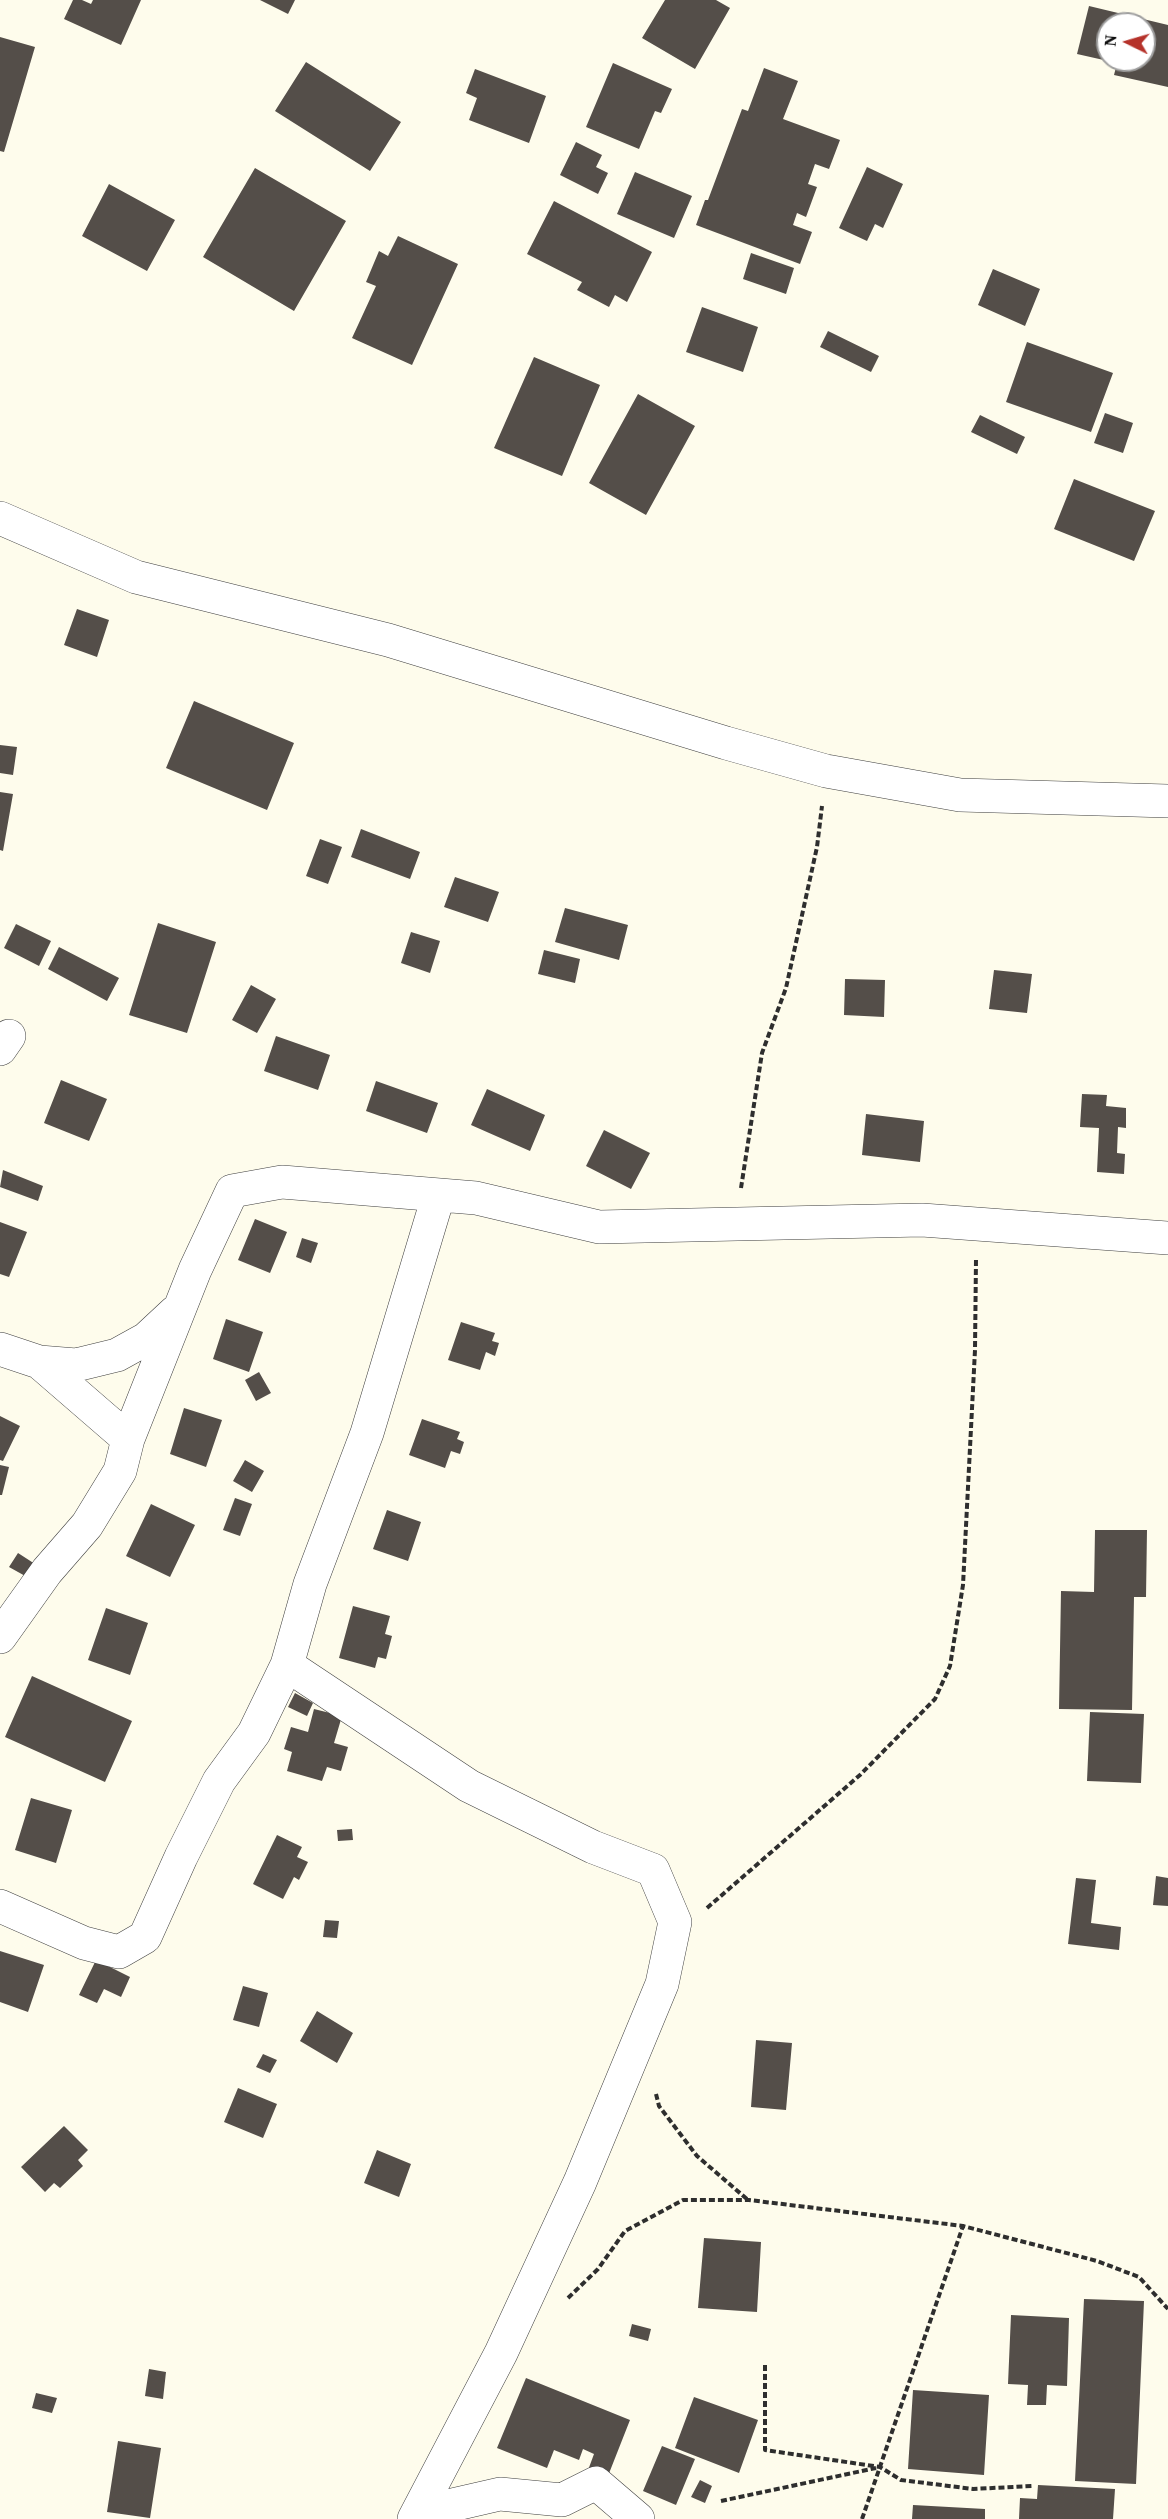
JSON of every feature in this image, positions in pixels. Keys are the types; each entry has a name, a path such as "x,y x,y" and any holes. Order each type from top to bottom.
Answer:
{"street":[{"path":"0,518 136,577 388,640 726,743 826,771 960,795 1168,801"},
{"path":"0,1637 47,1571 87,1525 120,1471 128,1439 181,1307 232,1191 282,1182 438,1197 476,1198 599,1227 922,1220 1168,1238"},
{"path":"0,1906 84,1943 118,1952 145,1937 219,1781 254,1734 286,1665 310,1584 367,1433 438,1197"},
{"path":"0,1349 39,1362 76,1365 117,1355 146,1339 181,1307"},
{"path":"39,1362 128,1439"},
{"path":"286,1665 468,1786 593,1847 653,1870 675,1922 662,1984 580,2182 501,2353 416,2516"},
{"path":"416,2516 500,2494 559,2509 596,2483 638,2519"}],"path":[{"path":"736,1224 762,1053 786,988 817,847 826,771"},
{"path":"671,1941 721,1894 860,1775 935,1699 950,1666 963,1585 975,1350 976,1224"},
{"path":"641,2036 659,2106 697,2156 749,2200"},
{"path":"560,2305 598,2269 625,2231 683,2199 749,2200 963,2226 1097,2261 1138,2277 1168,2309"},
{"path":"861,2519 963,2226"},
{"path":"765,2365 765,2450 880,2467 900,2480 963,2488 1032,2487"},
{"path":"721,2501 880,2467"}],"building":[{"path":"73,0 82,0 91,4 93,0 141,0 121,45 64,19"},
{"path":"260,0 295,0 288,14"},
{"path":"665,0 716,0 730,8 695,69 642,38"},
{"path":"1089,6 1114,12 1096,12 1096,58 1077,54"},
{"path":"1156,22 1168,25 1168,87 1114,75 1115,72 1156,72"},
{"path":"0,37 35,47 4,152 0,151"},
{"path":"306,62 401,122 370,171 275,111"},
{"path":"613,63 672,89 661,113 655,111 639,149 586,127"},
{"path":"764,68 798,81 783,119 840,140 829,169 815,164 808,184 817,187 806,217 797,213 793,225 812,232 800,264 696,225 705,200 708,200 742,109 748,111"},
{"path":"475,69 546,96 529,143 469,120 477,98 466,93"},
{"path":"576,142 602,155 596,167 608,173 598,194 560,175"},
{"path":"867,167 903,184 883,228 875,224 867,241 839,228"},
{"path":"255,168 346,221 294,311 203,257"},
{"path":"635,172 692,196 674,238 617,214"},
{"path":"109,184 175,220 147,271 82,236"},
{"path":"554,201 652,252 627,302 615,295 609,307 577,290 582,282 527,254"},
{"path":"398,236 458,264 412,365 352,338 376,286 366,282 379,251 388,256"},
{"path":"751,253 794,268 786,294 743,279"},
{"path":"993,269 1040,289 1025,326 978,305"},
{"path":"702,307 758,327 743,372 686,352"},
{"path":"828,331 879,356 871,372 820,347"},
{"path":"1027,342 1113,373 1091,432 1006,402"},
{"path":"534,357 600,385 562,476 494,448"},
{"path":"638,394 695,426 646,515 589,483"},
{"path":"1105,413 1133,423 1123,453 1094,443"},
{"path":"980,415 1025,437 1017,454 971,432"},
{"path":"1074,479 1155,511 1134,561 1054,529"},
{"path":"77,609 109,620 97,657 64,645"},
{"path":"194,701 294,743 267,810 166,768"},
{"path":"0,745 17,747 13,775 0,773"},
{"path":"0,792 13,794 3,851 0,850"},
{"path":"361,829 420,852 410,879 351,857"},
{"path":"320,839 342,847 328,884 306,876"},
{"path":"455,877 499,892 488,922 444,907"},
{"path":"565,908 628,925 619,960 555,942"},
{"path":"158,923 216,942 187,1033 129,1015"},
{"path":"16,924 51,941 39,966 4,948"},
{"path":"411,932 440,941 430,973 401,963"},
{"path":"59,947 119,978 107,1001 48,969"},
{"path":"544,950 580,959 575,983 538,974"},
{"path":"994,970 1032,974 1027,1013 989,1009"},
{"path":"845,979 885,980 884,1017 844,1015"},
{"path":"251,985 276,999 257,1033 232,1020"},
{"path":"276,1036 330,1055 318,1090 264,1071"},
{"path":"61,1080 107,1099 89,1141 44,1123"},
{"path":"376,1081 438,1103 427,1133 366,1111"},
{"path":"487,1089 545,1115 530,1151 471,1125"},
{"path":"1082,1094 1107,1095 1106,1106 1126,1108 1126,1128 1118,1127 1117,1153 1125,1154 1124,1174 1097,1172 1099,1128 1080,1127"},
{"path":"866,1114 924,1121 920,1162 862,1155"},
{"path":"604,1130 650,1153 631,1189 586,1166"},
{"path":"3,1170 43,1186 38,1201 0,1187"},
{"path":"255,1219 287,1232 270,1273 238,1260"},
{"path":"0,1222 27,1232 9,1277 0,1274"},
{"path":"302,1238 318,1243 311,1263 296,1257"},
{"path":"226,1319 263,1332 249,1372 213,1359"},
{"path":"461,1322 495,1333 492,1341 499,1343 495,1356 486,1352 480,1370 448,1360"},
{"path":"259,1372 271,1393 256,1401 245,1380"},
{"path":"184,1408 222,1420 206,1467 170,1454"},
{"path":"0,1416 20,1426 3,1461 0,1460"},
{"path":"422,1419 460,1432 457,1439 464,1442 460,1454 451,1451 445,1468 409,1455"},
{"path":"245,1460 264,1471 252,1492 233,1481"},
{"path":"0,1465 9,1467 2,1495 0,1495"},
{"path":"235,1498 252,1504 240,1536 223,1530"},
{"path":"151,1504 195,1525 170,1577 126,1556"},
{"path":"387,1510 421,1522 408,1561 373,1549"},
{"path":"1095,1530 1147,1530 1146,1597 1134,1597 1132,1710 1059,1709 1061,1591 1094,1592"},
{"path":"18,1553 35,1564 27,1577 9,1567"},
{"path":"353,1606 390,1616 385,1634 392,1636 386,1659 378,1657 375,1668 339,1658"},
{"path":"106,1608 148,1623 130,1675 88,1660"},
{"path":"32,1676 132,1721 105,1782 5,1737"},
{"path":"295,1693 313,1703 307,1716 288,1707"},
{"path":"314,1709 342,1716 334,1743 348,1747 341,1771 327,1767 322,1781 287,1771 292,1752 284,1749 291,1727 308,1732"},
{"path":"1090,1712 1144,1714 1141,1783 1087,1781"},
{"path":"31,1798 72,1810 56,1863 15,1850"},
{"path":"352,1829 353,1840 338,1841 337,1830"},
{"path":"277,1835 302,1847 297,1857 308,1862 299,1880 294,1877 283,1899 253,1884"},
{"path":"1156,1876 1168,1878 1168,1906 1153,1905"},
{"path":"1076,1878 1096,1880 1091,1923 1121,1927 1119,1950 1068,1944"},
{"path":"325,1920 339,1921 337,1938 323,1937"},
{"path":"0,1951 44,1965 28,2012 0,2002"},
{"path":"96,1960 130,1977 121,1997 104,1989 97,2003 79,1995"},
{"path":"243,1986 268,1993 259,2027 233,2020"},
{"path":"317,2011 353,2033 337,2063 300,2041"},
{"path":"756,2040 792,2043 786,2110 751,2107"},
{"path":"263,2054 277,2060 270,2073 256,2067"},
{"path":"238,2088 277,2104 263,2138 224,2122"},
{"path":"64,2126 88,2150 78,2160 83,2166 60,2188 54,2183 45,2192 21,2167"},
{"path":"377,2150 411,2164 399,2197 364,2183"},
{"path":"704,2238 761,2242 757,2312 698,2308"},
{"path":"1084,2299 1144,2301 1136,2484 1075,2481"},
{"path":"1011,2315 1069,2318 1067,2386 1047,2385 1046,2405 1027,2405 1028,2385 1008,2384"},
{"path":"632,2324 651,2329 648,2341 629,2336"},
{"path":"149,2369 166,2372 163,2399 145,2396"},
{"path":"526,2378 630,2420 606,2481 587,2473 594,2454 583,2449 579,2460 554,2450 547,2468 497,2448"},
{"path":"913,2390 989,2395 984,2475 908,2469"},
{"path":"36,2393 57,2398 52,2413 32,2408"},
{"path":"694,2397 758,2420 739,2473 675,2448"},
{"path":"118,2441 161,2448 150,2518 107,2512"},
{"path":"662,2446 695,2459 676,2505 643,2491"},
{"path":"700,2480 712,2486 705,2503 691,2497"},
{"path":"1038,2485 1115,2489 1113,2519 1019,2519 1020,2498 1037,2499"},
{"path":"913,2505 985,2509 985,2519 912,2519"}]}
